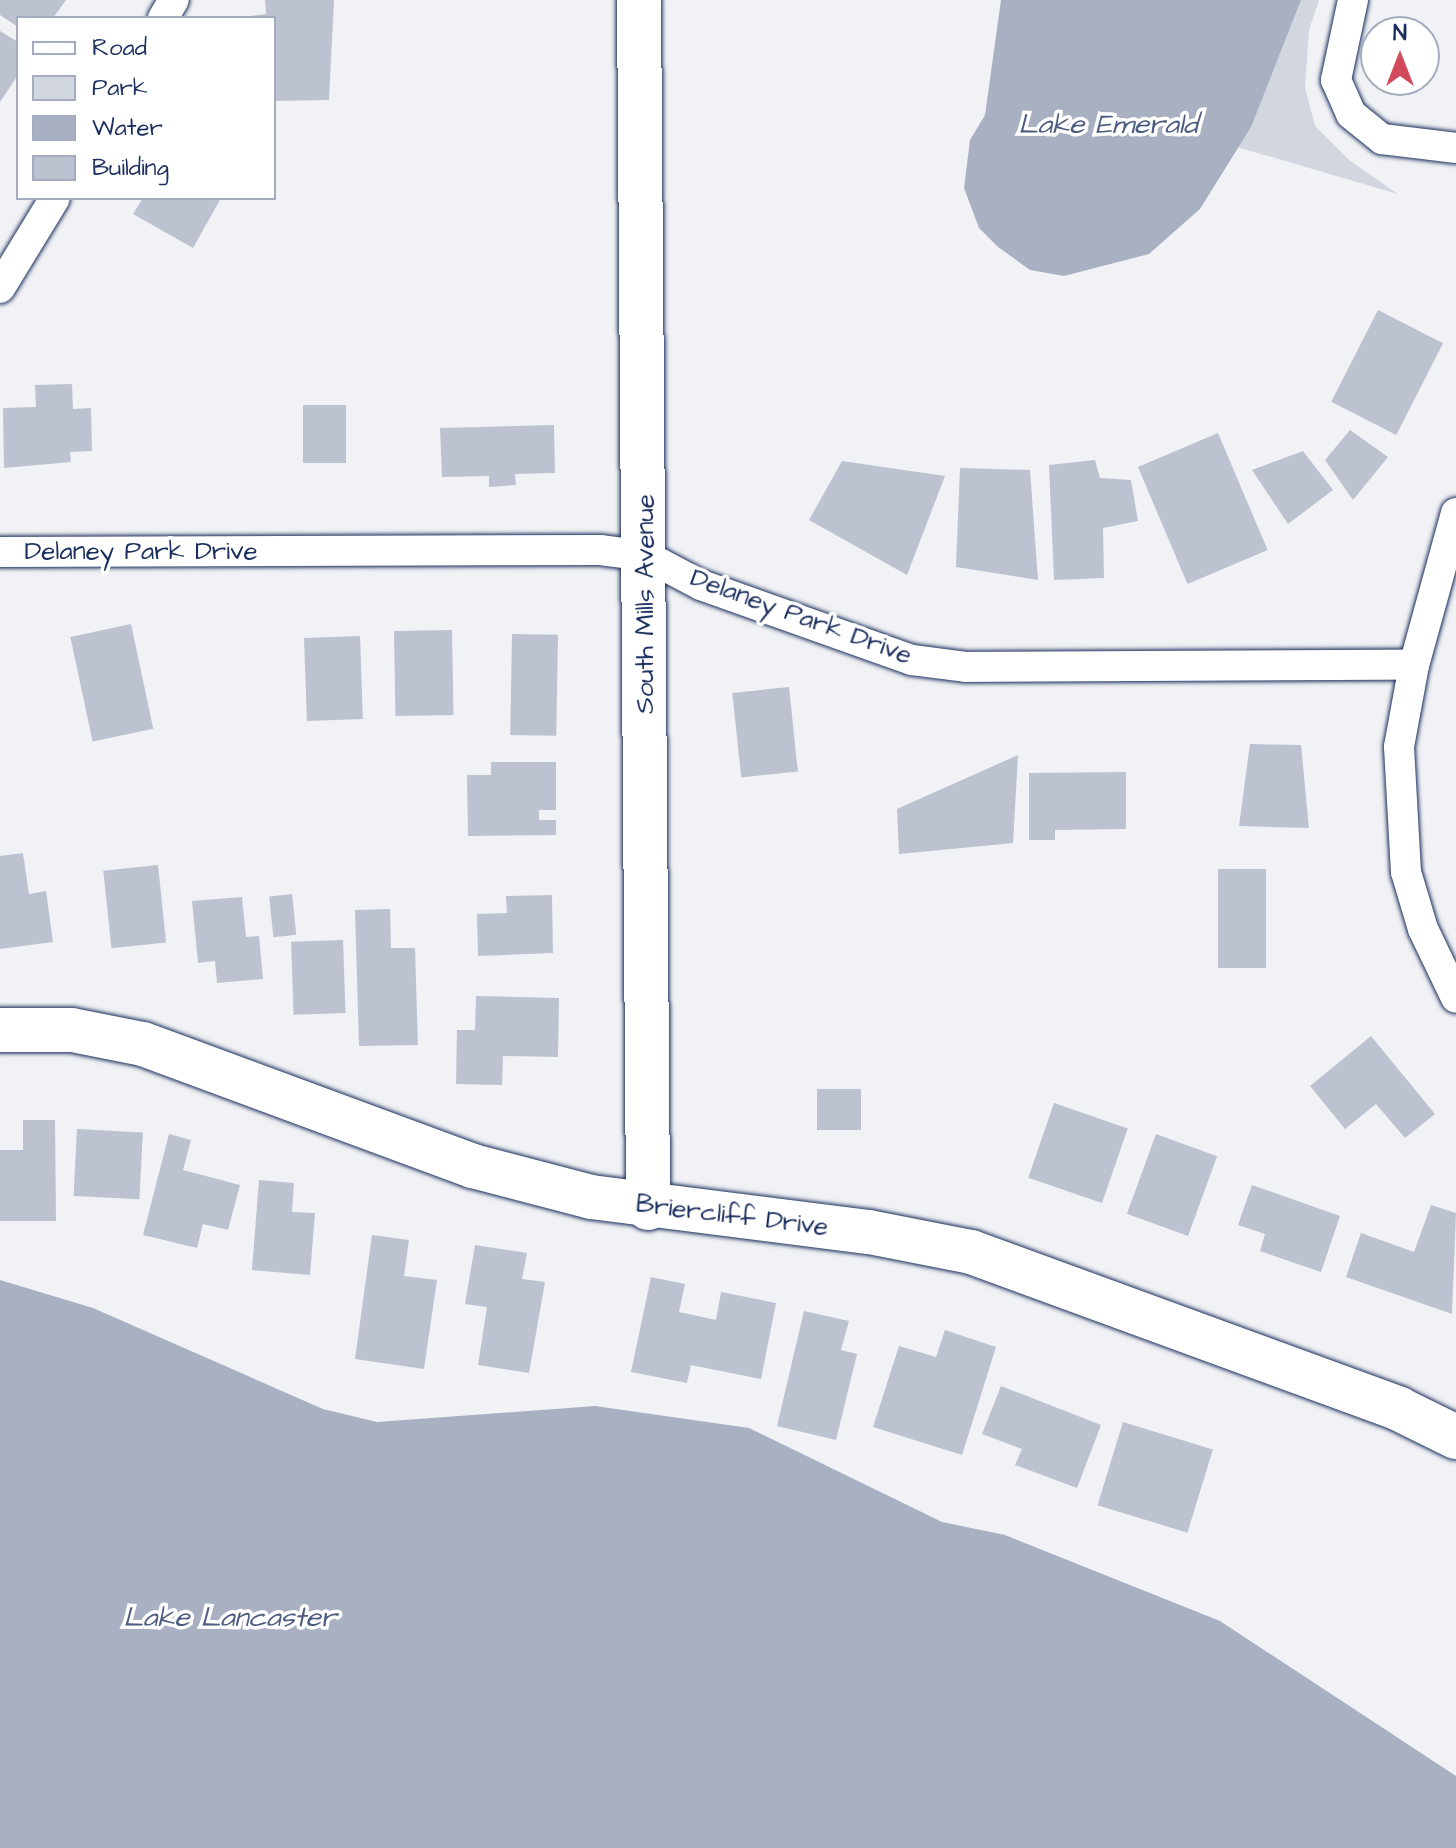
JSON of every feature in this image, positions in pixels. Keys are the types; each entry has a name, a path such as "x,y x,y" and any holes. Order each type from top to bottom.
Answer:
{"street":[{"name":"South Mills Avenue","path":"639,0 646,556 648,1208"},
{"path":"1353,0 1336,80 1351,114 1382,139 1456,148"},
{"path":"0,288 54,200"},
{"path":"1456,513 1414,665 1399,747 1406,872 1423,929 1456,998"},
{"name":"Delaney Park Drive","path":"0,552 600,550 646,556 701,585 912,660 966,667 1414,665"},
{"name":"Briercliff Drive","path":"0,1030 72,1030 143,1044 473,1166 648,1208 869,1232 971,1252 1399,1409 1456,1437"}],"green space":[{"path":"1252,0 1319,0 1309,30 1305,87 1315,126 1349,160 1398,194 1196,135"}],"water":[{"name":"Lake Emerald","path":"1001,0 1301,0 1251,127 1200,209 1149,254 1064,276 1030,270 998,247 979,228 964,188 970,140 985,115"},
{"name":"Lake Lancaster","path":"0,1280 93,1308 323,1409 377,1422 595,1406 749,1428 942,1522 1005,1535 1220,1621 1456,1776 1456,1848 0,1848"}],"building":[{"path":"0,0 66,0 54,16 16,16 16,26 0,15"},
{"path":"265,0 334,0 329,100 276,101 276,16 251,16 266,14"},
{"path":"0,31 16,41 16,78 0,102"},
{"path":"142,200 220,200 193,248 133,214"},
{"path":"1378,310 1443,343 1396,435 1331,402"},
{"path":"72,384 73,409 91,408 92,451 70,452 71,462 4,468 3,408 36,407 35,385"},
{"path":"303,405 346,405 346,463 303,463"},
{"path":"554,425 555,473 515,474 516,485 489,487 489,476 442,477 440,428"},
{"path":"1350,430 1388,457 1353,500 1325,460"},
{"path":"1218,433 1268,550 1188,584 1138,467"},
{"path":"1303,451 1333,490 1288,524 1252,470"},
{"path":"1095,460 1100,478 1131,480 1138,521 1103,528 1104,578 1054,580 1049,465"},
{"path":"842,461 945,476 907,575 809,520"},
{"path":"960,468 1030,470 1038,580 956,567"},
{"path":"131,624 153,729 93,742 70,637"},
{"path":"452,630 453,715 395,716 394,631"},
{"path":"512,634 558,635 556,736 510,735"},
{"path":"360,636 363,719 307,721 304,638"},
{"path":"789,687 798,772 741,777 732,693"},
{"path":"1250,744 1301,745 1309,828 1239,826"},
{"path":"1018,755 1013,843 899,854 897,809"},
{"path":"491,762 556,762 556,810 539,810 539,820 556,820 556,835 468,836 467,775 491,775"},
{"path":"1126,772 1126,829 1055,830 1055,840 1029,840 1029,773"},
{"path":"23,853 29,894 46,891 53,942 0,949 0,856"},
{"path":"158,865 166,943 111,948 103,871"},
{"path":"1218,869 1266,869 1266,968 1218,968"},
{"path":"292,894 296,935 273,937 269,896"},
{"path":"552,895 553,953 478,956 477,914 507,913 506,896"},
{"path":"242,897 246,937 259,936 263,979 217,983 215,961 198,963 192,901"},
{"path":"390,909 391,948 415,948 418,1045 359,1046 355,910"},
{"path":"343,940 346,1013 294,1015 291,942"},
{"path":"476,996 559,998 558,1057 503,1056 502,1085 456,1084 457,1030 475,1030"},
{"path":"1371,1036 1435,1114 1405,1138 1376,1104 1345,1129 1310,1086"},
{"path":"817,1089 861,1089 861,1130 817,1130"},
{"path":"1054,1103 1128,1128 1102,1203 1028,1178"},
{"path":"23,1120 55,1120 56,1221 0,1221 0,1150 23,1150"},
{"path":"77,1129 143,1132 139,1199 73,1196"},
{"path":"169,1134 191,1140 183,1170 240,1185 228,1230 203,1224 197,1248 143,1235"},
{"path":"1156,1134 1217,1156 1188,1236 1127,1214"},
{"path":"259,1180 294,1183 292,1212 315,1213 310,1275 252,1270"},
{"path":"1252,1185 1340,1216 1321,1272 1260,1251 1265,1234 1238,1225"},
{"path":"1431,1205 1456,1213 1452,1314 1346,1277 1361,1233 1414,1252"},
{"path":"372,1235 409,1240 404,1276 437,1280 424,1369 355,1359"},
{"path":"475,1245 527,1253 522,1279 545,1282 529,1373 478,1365 487,1307 465,1304"},
{"path":"651,1277 685,1284 679,1312 716,1320 721,1292 776,1303 761,1379 691,1365 687,1383 631,1372"},
{"path":"804,1311 849,1321 841,1350 857,1354 836,1440 777,1426"},
{"path":"945,1330 996,1347 962,1455 873,1427 899,1346 936,1357"},
{"path":"1001,1386 1101,1425 1077,1488 1015,1465 1022,1449 982,1434"},
{"path":"1123,1422 1213,1449 1187,1533 1098,1505"}]}
